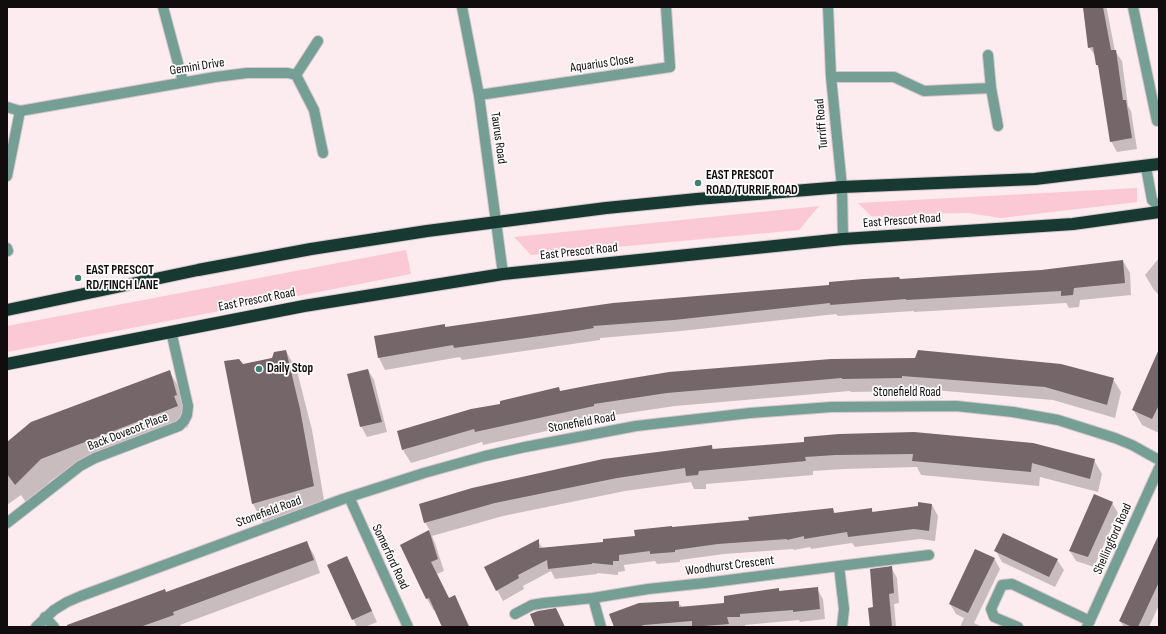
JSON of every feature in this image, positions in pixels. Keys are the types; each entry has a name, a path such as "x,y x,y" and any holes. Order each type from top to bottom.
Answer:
{"highway":[{"path":"7,310 198,270 311,249 427,231 606,208 842,187 1035,179 1146,167 1159,164"},
{"name":"East Prescot Road","path":"7,364 304,306 503,274 843,239 1073,224 1159,212"}],"street":[{"path":"163,7 183,82"},
{"name":"Taurus Road","path":"462,7 479,95 503,274"},
{"name":"Aquarius Close","path":"479,95 670,67 666,7"},
{"name":"Turriff Road","path":"828,7 831,78 842,187 843,239"},
{"path":"1133,7 1156,121"},
{"path":"318,41 296,75 314,110 323,153"},
{"path":"988,55 991,88 998,126"},
{"name":"Gemini Drive","path":"7,107 20,111 183,82 247,73 288,73 296,75"},
{"path":"831,78 894,77 924,91 991,88"},
{"path":"7,176 20,111"},
{"path":"1146,167 1152,200 1159,207"},
{"name":"Back Dovecot Place","path":"7,523 80,466 114,450 179,426 184,421 187,415 188,406 171,331"},
{"name":"Stonefield Road","path":"36,627 45,617 67,602 81,596 349,497 453,464 525,447 605,431 713,416 831,407 950,406 1012,412 1058,420 1098,432 1132,445 1159,460"},
{"name":"Shellingford Road","path":"1018,627 994,617 991,609 1002,585 1012,584 1088,624 1159,468"},
{"name":"Somerford Road","path":"349,497 408,627"},
{"name":"Woodhurst Crescent","path":"515,614 532,606 544,603 929,555"},
{"path":"839,566 844,609 842,627"},
{"path":"593,598 601,627"},
{"path":"45,617 54,627"}],"shaded area":[{"path":"1137,188 1137,202 1001,218 968,213 920,214 894,218 871,216 858,203"},
{"path":"819,206 799,230 531,255 514,237"},
{"path":"406,250 411,274 7,352 7,326"}],"building":[{"path":"1083,7 1103,7 1111,50 1116,50 1123,100 1126,100 1132,138 1110,142 1098,65 1096,65 1093,47 1088,48"},
{"path":"1123,260 1125,283 1074,288 1073,295 1061,296 1061,291 906,299 830,305 830,303 674,320 593,326 594,328 576,331 454,348 453,345 378,358 374,336 445,324 445,327 613,303 829,285 829,282 864,279 899,277 900,279 1041,270"},
{"path":"1159,349 1159,405 1152,419 1132,410"},
{"path":"286,350 300,409 314,486 252,504 224,361 239,359 243,364 272,358 274,352"},
{"path":"918,350 1061,364 1114,378 1107,405 1045,387 902,376 902,378 842,378 667,393 594,404 594,406 475,432 474,429 402,450 397,431 471,409 500,404 500,401 559,387 560,391 669,372 831,359 915,358"},
{"path":"368,369 382,422 360,427 347,374"},
{"path":"170,370 177,395 174,396 178,406 41,459 15,485 7,474 7,442 31,422"},
{"path":"914,432 1033,443 1095,459 1090,479 1032,463 1031,472 912,461 913,454 805,457 806,461 699,471 698,475 686,476 685,468 617,478 495,503 424,523 419,504 472,488 603,459 712,445 712,449 804,442 804,437 839,434"},
{"path":"1094,494 1113,502 1088,557 1069,551"},
{"path":"918,502 932,504 929,531 914,529 848,537 847,532 804,539 804,536 787,540 718,544 675,550 675,552 650,554 650,551 619,555 619,561 613,561 613,565 592,563 548,569 547,560 518,575 519,578 496,591 484,567 539,539 539,548 603,542 603,539 635,536 634,530 749,520 748,517 833,508 834,513 872,508 872,512 918,506"},
{"path":"429,530 438,559 431,562 449,598 455,595 469,627 442,627 429,598 426,599 400,545"},
{"path":"1003,533 1058,559 1049,577 994,551"},
{"path":"1159,534 1159,582 1138,627 1132,627 1119,621"},
{"path":"307,541 314,560 173,612 174,615 140,627 67,627 67,625 165,589 166,592"},
{"path":"975,549 995,558 968,613 949,604"},
{"path":"347,556 372,611 352,620 327,565"},
{"path":"892,566 894,593 889,594 892,627 870,627 868,608 873,607 870,569"},
{"path":"818,587 820,609 793,612 793,610 740,614 740,617 727,617 729,624 692,627 692,621 644,625 638,627 614,627 609,614 639,603 679,601 679,607 724,603 724,596 779,588 779,591"},
{"path":"556,608 565,627 535,627 530,614"}],"place":[{"name":"EAST PRESCOT ROAD/TURRIF ROAD","path":"698,183"},
{"name":"EAST PRESCOT RD/FINCH LANE","path":"78,278"},
{"name":"Daily Stop","path":"259,369"}]}
